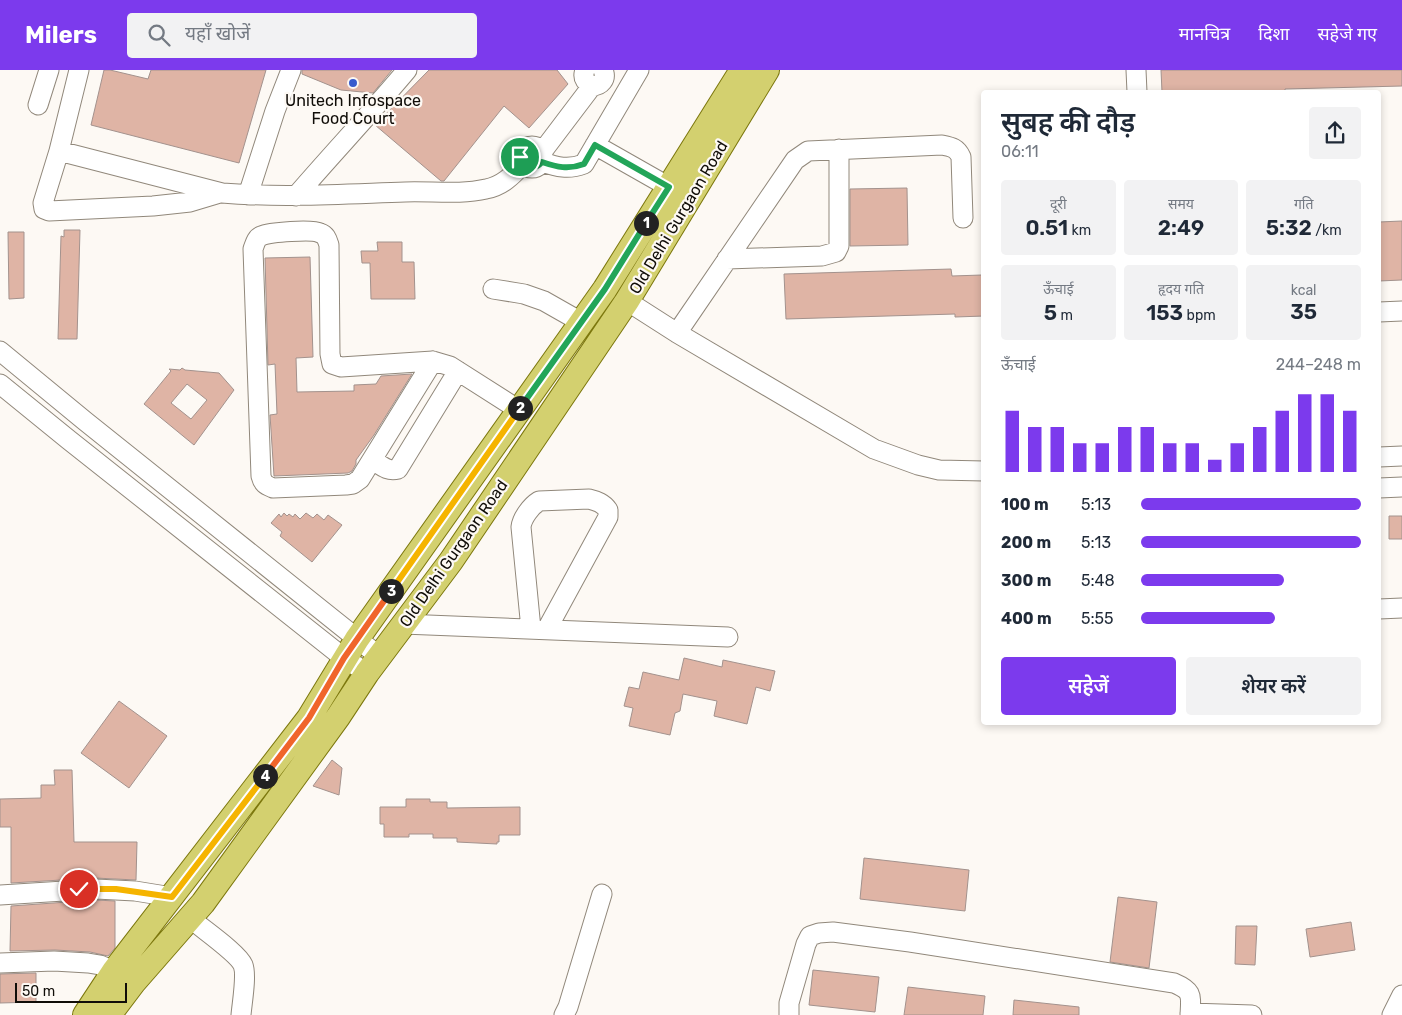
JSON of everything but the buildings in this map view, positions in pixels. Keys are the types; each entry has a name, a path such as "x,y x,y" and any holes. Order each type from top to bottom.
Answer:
{"main road":[{"name":"Old Delhi Gurgaon Road","path":"109,1015 124,976 172,897 309,718 357,638 605,289 742,70"},
{"name":"Old Delhi Gurgaon Road","path":"85,1015 124,976 190,918 338,717 373,665 451,561 627,301 767,70"}],"street":[{"path":"38,104 49,70"},
{"path":"79,70 59,151 43,203 44,209 49,211 153,206 190,202 222,193"},
{"path":"248,195 291,70"},
{"path":"296,196 373,111 407,70"},
{"path":"59,151 222,193 296,196 486,189 509,180 523,164 533,168 542,157 588,78 600,85 604,78 603,70"},
{"path":"542,157 563,168 575,168 584,164 638,70"},
{"path":"1136,70 1137,90"},
{"path":"595,145 669,187"},
{"path":"677,333 795,160 808,151 942,145 958,150 961,157 963,218"},
{"path":"727,259 822,256 836,252 839,246 839,149"},
{"path":"433,361 360,479 353,484 273,488 265,485 262,482 253,249 256,240 260,236 270,234 311,231 319,232 326,237 329,245 330,354 332,364 341,368 433,361 450,366 519,410"},
{"path":"493,289 524,294 544,302 581,322"},
{"path":"627,301 677,333 874,449 918,465 939,470 981,472"},
{"path":"1381,312 1402,311"},
{"path":"0,350 357,638 373,665"},
{"path":"373,460 387,469 398,469 458,371"},
{"path":"0,384 344,658 373,665"},
{"path":"1381,457 1402,456"},
{"path":"1381,488 1402,487"},
{"path":"588,499 604,504 608,510 608,516 539,629 521,527 524,518 535,503 539,501 588,499"},
{"path":"1381,609 1402,608"},
{"path":"403,624 728,636"},
{"path":"0,895 96,888 135,891 172,897"},
{"path":"564,1015 602,894"},
{"path":"190,918 243,964 240,1015"},
{"path":"789,1015 789,1003 810,936 833,932 1174,983 1186,988 1191,996 1190,1014 1252,1015"},
{"path":"0,963 54,961 88,963 100,965 124,976"},
{"path":"1392,1015 1402,995"}],"place":[{"name":"Unitech Infospace Food Court","path":"353,83"}],"route":[{"path":"79,889 116,889 172,897 309,718 357,638 605,289 669,187 595,145 584,164 575,168 563,168 542,162 537,167 529,168 523,164 520,157"}]}
